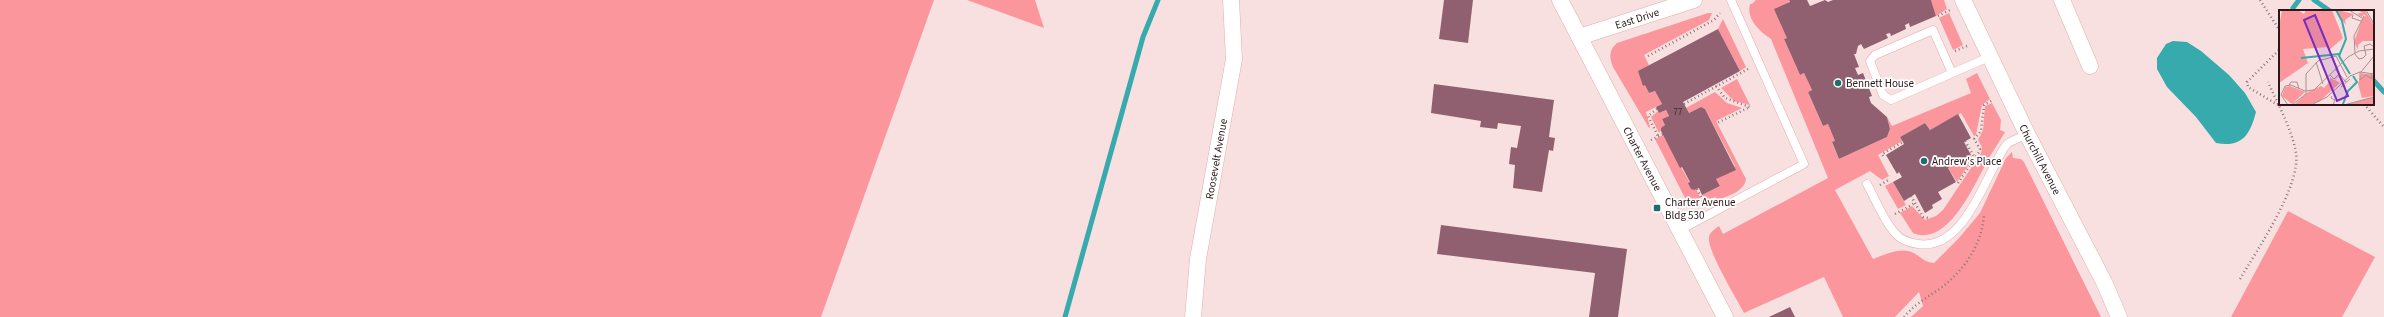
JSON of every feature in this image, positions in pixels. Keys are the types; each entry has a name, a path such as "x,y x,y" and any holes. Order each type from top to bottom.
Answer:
{"street":[{"name":"Roosevelt Avenue","path":"1193,317 1198,259 1234,59 1230,0"},
{"name":"Charter Avenue","path":"1560,0 1725,317"},
{"name":"East Drive","path":"1579,37 1694,0"},
{"name":"Churchill Avenue","path":"1963,0 2027,134 2104,282 2119,317"},
{"path":"2062,0 2090,66"}],"lane":[{"path":"1680,230 1804,164 1731,0"},
{"path":"1952,73 1933,30 1875,55 1870,62 1883,95 1891,100 1989,57"},
{"path":"1867,184 1886,219 1900,238 1915,244 1931,245 1942,242 1960,224 1979,196 2004,148 2008,143 2027,134"}],"path":[{"path":"2260,0 2270,18 2279,30"},
{"path":"1938,16 1950,10"},
{"path":"1648,56 1714,20 1720,13"},
{"path":"2278,105 2248,87 2246,82 2279,50"},
{"path":"1684,104 1748,69"},
{"path":"2240,279 2285,199 2293,176 2296,155 2291,134 2268,82"},
{"path":"1716,86 1725,98 1750,107 1717,124"},
{"path":"1958,184 1980,149 1974,138 1981,131 1984,105 1994,99"},
{"path":"2365,105 2384,127"},
{"path":"1657,109 1648,116 1658,136"},
{"path":"1649,140 1663,134"},
{"path":"1965,141 1975,158"},
{"path":"1883,156 1882,154 1903,142"},
{"path":"1698,189 1704,204"},
{"path":"1911,196 1923,217 1928,218"},
{"path":"1904,317 1950,279 1964,264 1974,250 1982,234 1983,226 1984,207 1979,196"},
{"path":"1886,219 1915,203"}],"shaded area":[{"path":"0,0 934,0 821,317 0,317"},
{"path":"967,0 1035,0 1044,28"},
{"path":"1756,0 1789,0 1787,38 1784,39 1800,75 1804,73 1812,90 1808,92 1823,126 1828,124 1835,141 1832,143 1839,159 1887,137 1890,129 1887,117 1892,126 1971,93 1966,79 1977,73 1990,99 1982,105 1976,135 1974,136 1961,113 1930,130 1925,123 1900,137 1902,141 1878,155 1889,176 1882,180 1870,171 1835,190 1873,259 1895,251 1906,251 1912,252 1926,261 1934,263 1959,238 1980,213 2006,158 2012,152 2013,158 2021,159 2024,162 2101,317 1911,317 1923,306 1919,292 1895,317 1843,317 1824,277 1744,313 1717,264 1710,244 1710,234 1719,226 1723,234 1828,178 1771,39 1754,24 1752,20 1749,9 1750,4"},
{"path":"1931,0 1944,0 1947,9 1936,16"},
{"path":"1708,13 1712,13 1709,20 1644,55 1649,65 1640,71 1649,93 1655,91 1662,104 1646,112 1649,128 1613,67 1610,57 1612,48 1617,43"},
{"path":"1949,13 1963,45 1953,50 1939,18"},
{"path":"1723,19 1746,67 1740,71 1718,29"},
{"path":"1737,79 1750,105 1734,101 1721,88"},
{"path":"1715,92 1727,103 1742,108 1716,121 1746,179 1742,187 1735,193 1717,200 1715,197 1708,200 1702,195 1720,186 1716,179 1735,166 1705,109 1701,107 1689,113 1686,108"},
{"path":"1992,103 2001,120 2000,130 2005,132 1969,196 1960,210 1938,231 1926,235 1913,233 1900,213 1912,206 1925,220 1936,216 1943,210 1981,153 1982,147 1978,140 1983,130 1985,106"},
{"path":"1666,110 1669,116 1662,119 1665,125 1659,133 1651,117 1658,111 1659,113"},
{"path":"1663,135 1694,190 1696,189 1702,202 1692,202 1685,198 1655,139"},
{"path":"1971,155 1972,160 1957,182 1948,168"},
{"path":"1893,182 1906,205 1898,209 1885,186"},
{"path":"2288,211 2375,257 2342,317 2231,317"}],"water":[{"path":"2173,41 2187,42 2201,51 2229,75 2245,93 2256,112 2251,127 2244,138 2232,144 2216,143 2196,117 2167,87 2157,69 2157,58 2166,44"}],"building":[{"path":"1444,0 1473,0 1468,43 1439,39"},
{"name":"Bennett House","path":"1789,0 1807,0 1810,6 1825,0 1828,2 1833,0 1931,0 1936,16 1910,27 1909,23 1905,25 1906,29 1891,36 1890,33 1886,34 1888,38 1864,49 1861,44 1858,46 1856,54 1854,54 1859,67 1855,68 1858,75 1863,73 1872,96 1869,97 1871,103 1887,117 1890,129 1887,137 1839,159 1832,142 1835,141 1828,124 1823,126 1808,92 1812,90 1804,73 1800,75 1784,39 1787,38 1774,9 1790,2"},
{"path":"1718,29 1740,71 1683,102 1689,113 1701,107 1705,109 1736,170 1716,179 1720,186 1702,195 1699,188 1694,190 1691,189 1688,183 1690,182 1682,167 1680,168 1661,131 1661,128 1665,125 1662,119 1669,116 1666,110 1659,113 1656,107 1662,104 1655,91 1649,93 1645,85 1643,86 1638,71"},
{"path":"1434,84 1554,100 1549,137 1555,138 1553,151 1549,150 1542,192 1513,188 1515,165 1509,164 1511,147 1517,148 1521,126 1498,123 1497,129 1480,127 1481,121 1431,113"},
{"name":"Andrew's Place","path":"1958,114 1971,138 1964,142 1971,155 1948,168 1956,182 1938,192 1942,199 1932,205 1933,208 1925,213 1915,194 1904,201 1893,182 1902,177 1899,172 1897,174 1886,155 1904,144 1900,137 1925,123 1930,130"},
{"path":"1441,225 1627,249 1618,317 1589,317 1595,273 1437,254"},
{"path":"1790,307 1795,317 1769,317"}],"waterway":[{"path":"1065,317 1143,37 1158,0"},
{"path":"2293,8 2299,0"},
{"path":"2314,0 2329,10"},
{"path":"2374,81 2384,92"}],"place":[{"name":"Bennett House","path":"1838,83"},
{"name":"Andrew's Place","path":"1924,161"},
{"name":"Charter Avenue Bldg 530","path":"1657,208"}]}
